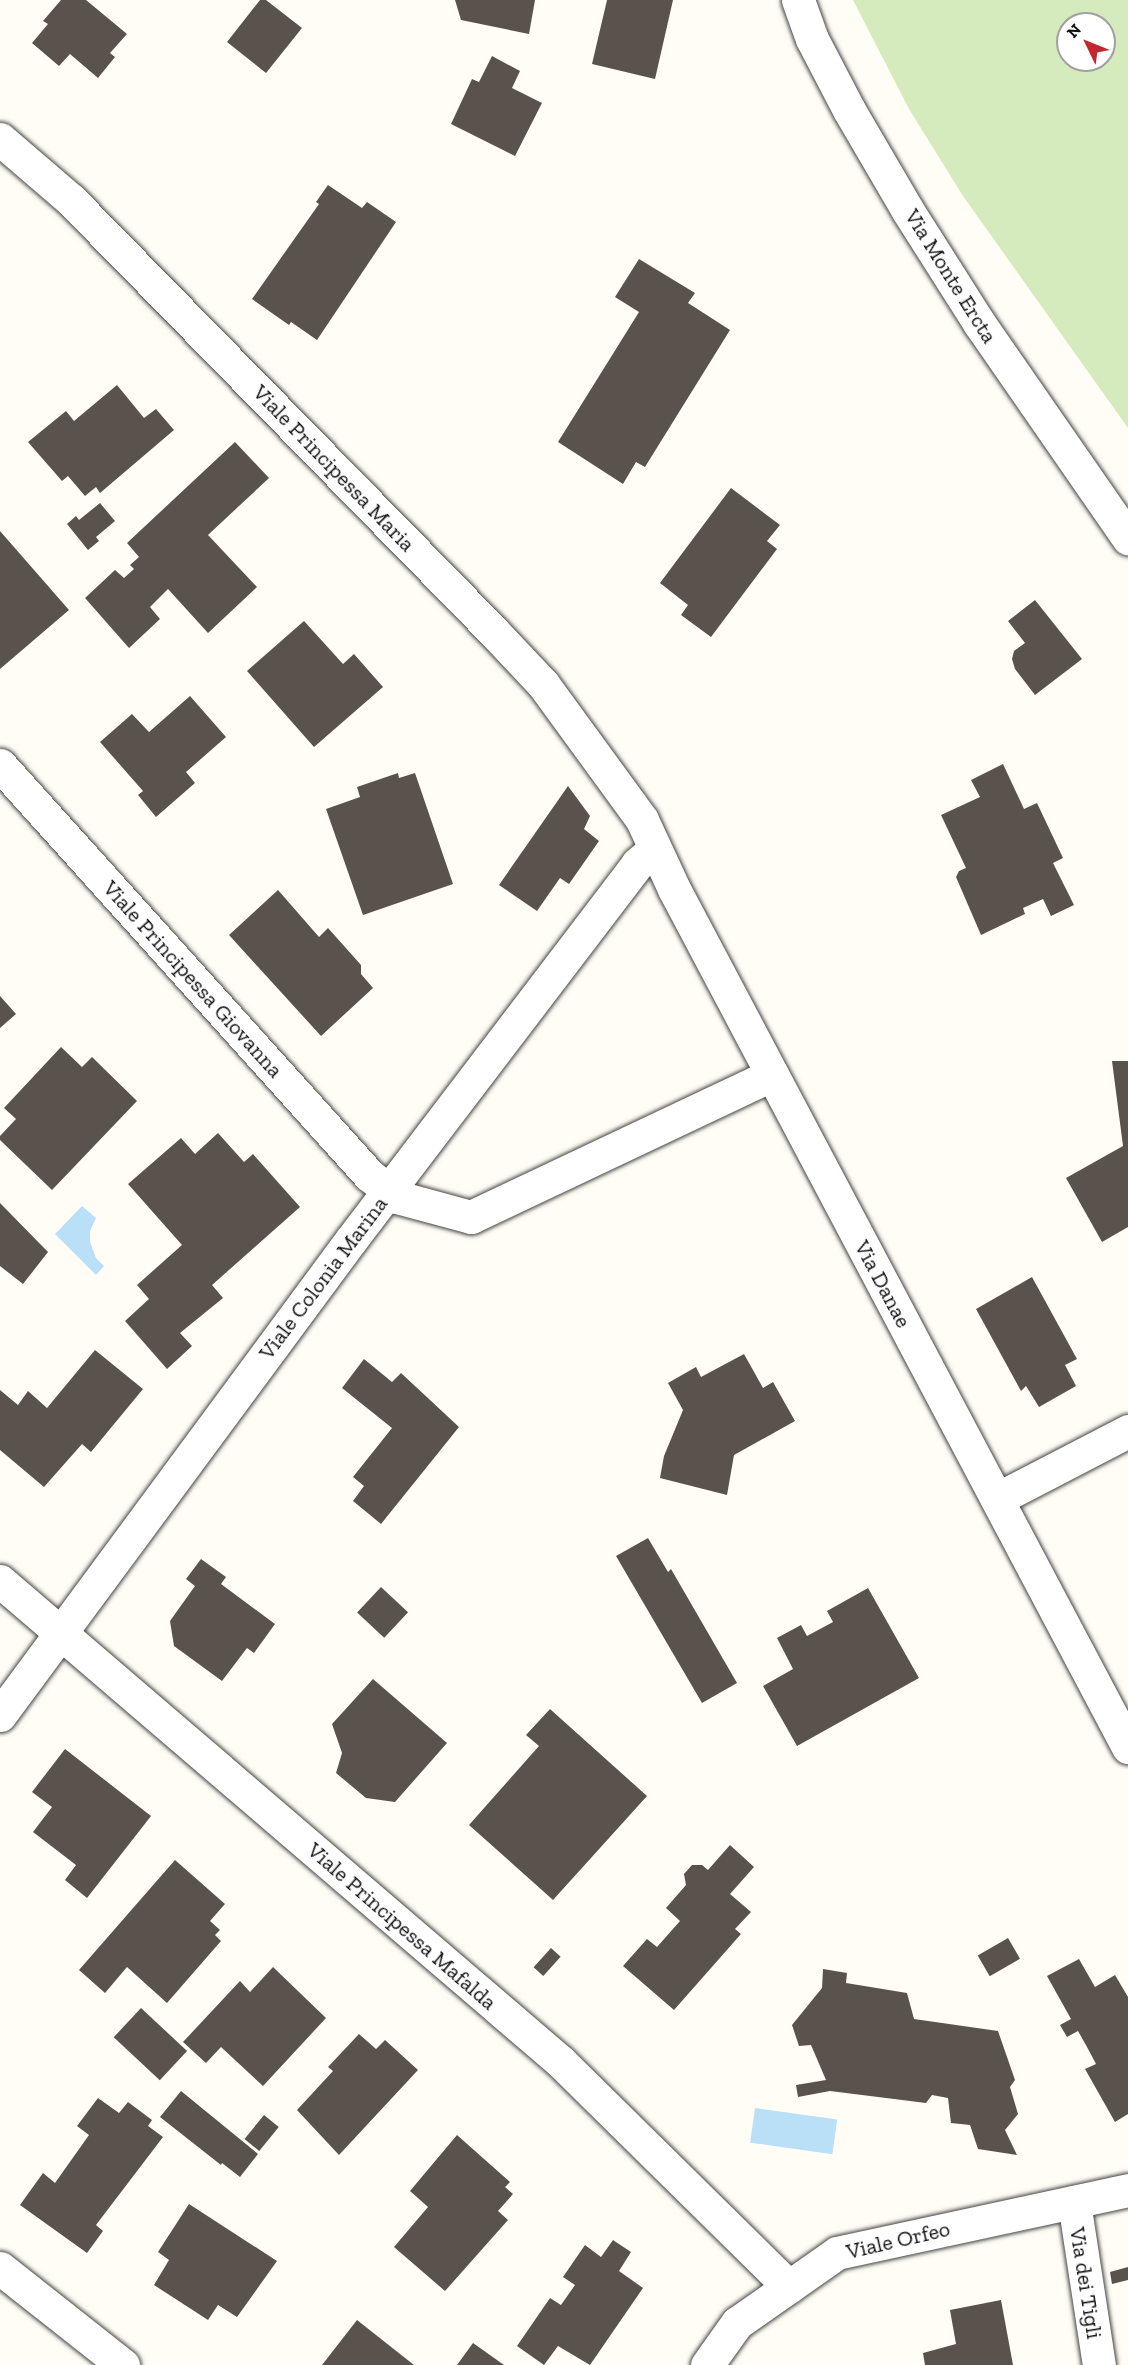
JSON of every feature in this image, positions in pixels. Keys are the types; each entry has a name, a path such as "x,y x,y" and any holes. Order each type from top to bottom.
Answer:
{"street":[{"name":"Via Monte Ercta","path":"798,0 812,39 909,211 979,323 1128,538"},
{"name":"Viale Principessa Maria","path":"0,140 71,200 493,631 543,684 642,820"},
{"name":"Viale Principessa Giovanna","path":"0,765 369,1176 397,1197 471,1217 772,1075"},
{"name":"Via Danae","path":"642,820 772,1075 1128,1747"},
{"name":"Viale Colonia Marina","path":"0,1714 388,1191 637,864 655,849"},
{"path":"997,1499 1128,1431"},
{"name":"Viale Principessa Mafalda","path":"0,1581 561,2062 789,2287"},
{"name":"Viale Orfeo","path":"707,2365 737,2323 837,2253 1128,2190"},
{"name":"Via dei Tigli","path":"1074,2202 1099,2365"},
{"path":"0,2268 123,2365"}],"green space":[{"path":"853,0 1128,0 1128,428 963,196 909,109"}],"water":[{"path":"82,1206 96,1218 90,1231 90,1242 96,1258 104,1266 96,1275 55,1234"},
{"path":"755,2108 837,2120 832,2154 750,2143"}],"building":[{"path":"61,0 86,0 127,34 110,53 115,57 98,78 70,54 59,66 32,43 48,24 43,21"},
{"path":"260,0 266,0 302,28 266,73 227,42"},
{"path":"455,0 535,0 529,34 461,20"},
{"path":"607,0 673,0 655,79 592,64"},
{"path":"492,56 520,71 512,88 542,103 515,156 451,124 472,79 479,82"},
{"path":"328,185 362,208 367,202 396,222 317,340 291,322 289,325 252,299 319,204 316,202"},
{"path":"639,259 695,293 688,303 730,330 645,467 636,462 623,484 558,442 639,312 615,297"},
{"path":"117,385 144,418 156,409 174,430 100,493 96,487 85,496 68,476 62,481 28,442 66,411 74,421"},
{"path":"235,442 269,478 208,535 257,587 208,633 168,589 150,607 160,619 129,648 85,598 115,570 124,578 134,569 130,565 139,557 127,543"},
{"path":"731,488 780,525 767,541 777,549 711,637 681,615 688,605 660,583"},
{"path":"100,503 115,521 96,537 99,541 88,550 67,524 76,516 79,520"},
{"path":"0,531 69,610 0,669"},
{"path":"1035,600 1082,659 1035,695 1015,669 1012,659 1014,651 1025,643 1008,621"},
{"path":"304,621 343,664 354,654 383,687 314,747 247,671"},
{"path":"190,696 226,737 186,772 195,783 156,817 138,795 143,791 100,742 132,714 149,732"},
{"path":"1003,764 1024,809 1037,803 1063,858 1053,863 1074,905 1051,916 1043,899 1023,908 1025,914 981,935 956,877 959,871 966,868 941,815 980,797 971,780"},
{"path":"398,773 399,778 415,773 453,884 363,915 326,809 360,797 357,787"},
{"path":"568,786 590,816 584,829 599,841 569,884 560,878 537,911 499,885"},
{"path":"278,890 319,937 328,928 361,965 361,974 373,988 321,1036 229,935"},
{"path":"0,996 16,1014 0,1028"},
{"path":"61,1047 82,1067 92,1057 137,1101 52,1190 0,1140 0,1136 16,1119 4,1108"},
{"path":"1112,1061 1128,1061 1128,1227 1102,1242 1066,1178 1123,1146"},
{"path":"218,1133 244,1162 253,1154 300,1207 212,1285 223,1298 180,1333 192,1346 167,1369 125,1321 149,1299 137,1285 182,1245 128,1184 181,1138 195,1154"},
{"path":"0,1203 48,1252 23,1284 0,1266"},
{"path":"1032,1277 1077,1359 1065,1365 1076,1386 1039,1407 1026,1386 1021,1391 976,1309"},
{"path":"95,1350 143,1389 91,1452 82,1444 44,1487 0,1450 0,1390 18,1405 28,1391 47,1408"},
{"path":"744,1354 763,1388 773,1382 795,1421 734,1455 727,1495 660,1478 664,1456 683,1410 668,1383 696,1367 701,1377"},
{"path":"364,1359 392,1382 401,1373 459,1427 381,1524 353,1501 364,1486 353,1477 392,1428 342,1388"},
{"path":"648,1538 668,1572 671,1569 737,1683 702,1703 616,1556"},
{"path":"201,1559 226,1577 221,1584 275,1624 254,1653 247,1648 222,1681 174,1646 170,1621 195,1586 186,1579"},
{"path":"381,1587 408,1612 384,1638 357,1613"},
{"path":"868,1588 919,1678 797,1746 763,1686 793,1669 777,1638 801,1625 807,1636 833,1622 827,1611"},
{"path":"373,1679 447,1743 395,1802 366,1798 336,1773 342,1753 332,1724"},
{"path":"550,1709 647,1796 553,1900 469,1825 539,1746 526,1735"},
{"path":"65,1749 151,1816 87,1898 65,1880 76,1865 33,1832 52,1807 32,1792"},
{"path":"730,1845 754,1867 730,1894 751,1912 735,1929 741,1934 674,2010 623,1966 647,1939 657,1947 680,1921 666,1908 686,1885 684,1874 692,1865 702,1865 708,1870"},
{"path":"175,1860 225,1904 210,1921 220,1930 215,1935 221,1941 167,2003 127,1967 105,1993 79,1970"},
{"path":"1008,1938 1020,1959 990,1976 978,1955"},
{"path":"551,1948 561,1957 543,1976 534,1967"},
{"path":"1079,1959 1095,1987 1115,1975 1128,1997 1128,2114 1115,2122 1085,2069 1096,2064 1078,2031 1067,2037 1060,2025 1071,2019 1047,1976"},
{"path":"273,1967 326,2018 263,2086 221,2047 206,2063 183,2042 240,1981 250,1992"},
{"path":"823,1969 847,1973 846,1983 907,1993 914,2019 998,2031 1015,2080 1010,2087 1018,2114 1005,2130 1017,2155 978,2149 970,2125 951,2123 948,2098 932,2095 926,2103 830,2091 798,2097 796,2085 826,2080 811,2045 799,2046 792,2025 822,1988"},
{"path":"141,2008 187,2051 160,2080 114,2037"},
{"path":"359,2034 376,2049 385,2040 418,2070 339,2155 297,2110 333,2071 328,2067"},
{"path":"181,2091 258,2154 240,2177 160,2117"},
{"path":"98,2098 119,2113 128,2102 152,2120 148,2126 163,2137 96,2225 103,2231 87,2253 20,2205 43,2173 55,2183 89,2135 77,2126"},
{"path":"264,2115 279,2127 259,2151 244,2139"},
{"path":"457,2135 510,2182 505,2187 513,2194 498,2211 508,2220 445,2291 394,2247 428,2207 410,2191"},
{"path":"189,2204 277,2261 237,2317 218,2305 208,2320 154,2285 169,2260 158,2252"},
{"path":"613,2240 631,2252 619,2271 643,2288 590,2365 558,2346 544,2365 517,2346 550,2298 561,2305 575,2285 563,2277 585,2245 601,2257"},
{"path":"1128,2267 1128,2280 1112,2284 1110,2272"},
{"path":"1001,2300 1013,2365 925,2365 923,2353 956,2344 950,2310"},
{"path":"357,2320 414,2365 322,2365"},
{"path":"473,2343 504,2365 457,2365"}]}
